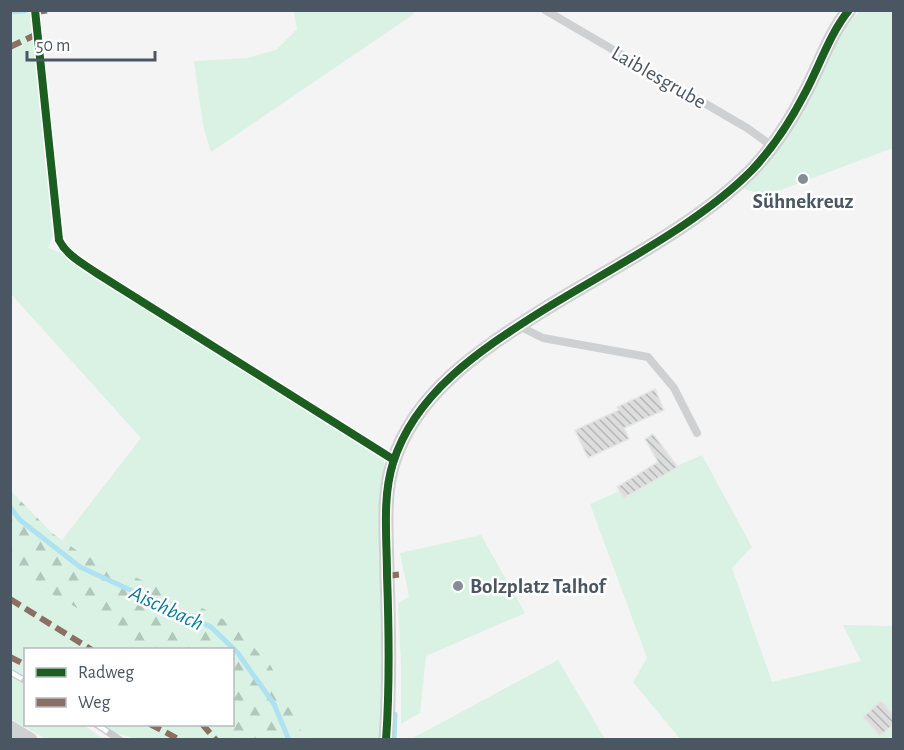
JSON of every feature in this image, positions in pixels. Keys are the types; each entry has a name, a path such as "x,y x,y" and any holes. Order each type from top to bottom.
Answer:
{"street":[{"path":"386,740 389,662 387,509 394,460 410,427 424,405 462,366 519,326 698,214 732,189 772,146 804,95 836,27 849,10"},
{"path":"10,728 30,740"}],"lane":[{"name":"Laiblesgrube","path":"545,10 747,128 772,146"},
{"path":"519,326 543,338 648,357 674,388 697,433"}],"green space":[{"path":"294,11 413,11 414,14 211,152 203,125 194,61 247,58 276,50 297,29"},
{"path":"859,11 893,11 893,148 765,196 743,188 778,151 810,98 842,32"},
{"path":"31,13 53,235 48,248 69,256 384,458 385,625 380,739 305,739 271,666 232,624 185,599 82,554 62,540 141,438 11,294 10,15"},
{"path":"702,455 752,547 732,568 772,682 861,661 843,625 893,626 893,739 680,739 633,682 647,658 590,504"},
{"path":"10,490 52,533 82,554 185,599 232,624 271,666 305,739 239,739 228,726 234,726 234,648 143,648 113,628 11,573"},
{"name":"Bolzplatz Talhof","path":"481,535 525,613 426,656 420,713 401,724 398,603 409,597 400,553"},
{"path":"11,573 113,628 143,648 24,648 24,726 85,726 103,739 46,739 11,719"},
{"path":"558,660 605,739 411,739"},
{"path":"90,726 228,726 239,739 136,739"}],"building":[{"path":"655,389 664,410 624,428 629,439 588,458 575,430 619,410 617,407"},
{"path":"653,434 678,467 624,498 617,487 658,462 645,439"},
{"path":"881,701 894,715 894,724 880,736 863,717"}],"waterway":[{"path":"10,12 25,11"},
{"name":"Aischbach","path":"10,507 20,520 80,567 211,627 233,648"},
{"name":"Aischbach","path":"234,649 274,704 289,740"},
{"path":"394,740 395,714"}],"railway":[{"path":"10,672 24,680"},
{"path":"99,726 120,740"}],"marked path":[{"path":"35,12 51,10"},
{"path":"10,47 37,34"},
{"path":"387,576 404,574"},
{"path":"10,599 89,648"},
{"path":"10,657 24,664"},
{"path":"154,726 180,740"},
{"path":"204,726 216,740"}],"cycle path":[{"path":"35,10 59,240 62,246 98,274 394,460"},
{"path":"386,740 389,658 387,490 393,463 403,438 417,415 452,376 493,343 677,229 729,191 752,170 794,113 830,40 849,10"}],"place":[{"name":"Sühnekreuz","path":"803,179"},
{"name":"Bolzplatz Talhof","path":"458,586"}]}
